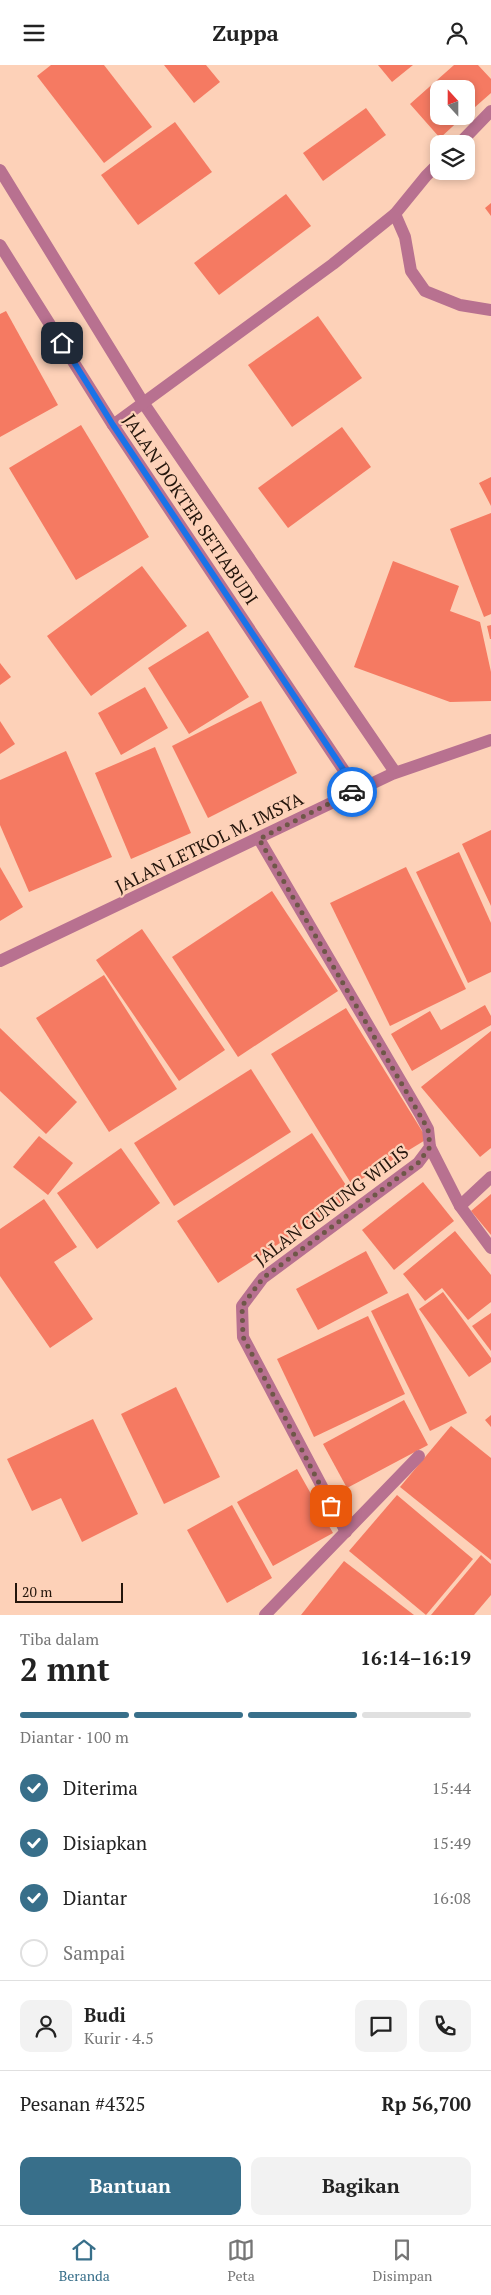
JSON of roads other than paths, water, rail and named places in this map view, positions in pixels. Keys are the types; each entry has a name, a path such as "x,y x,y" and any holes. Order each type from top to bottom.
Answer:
{"street":[{"path":"468,135 491,111"},
{"path":"0,170 144,404 395,772"},
{"path":"113,425 333,264 395,213 430,171"},
{"path":"395,213 405,237 411,271 425,291 460,305 491,310"},
{"name":"JALAN DOKTER SETIABUDI","path":"0,245 113,425 357,790"},
{"name":"JALAN LETKOL M. IMSYA","path":"0,961 259,839 395,772 491,740"},
{"name":"JALAN GUNUNG WILIS","path":"259,839 428,1129 430,1147 460,1206 491,1248"},
{"name":"JALAN GUNUNG WILIS","path":"346,1532 243,1337 242,1306 263,1278 418,1163 430,1147"},
{"path":"460,1206 491,1177"},
{"path":"265,1615 419,1456"}]}
